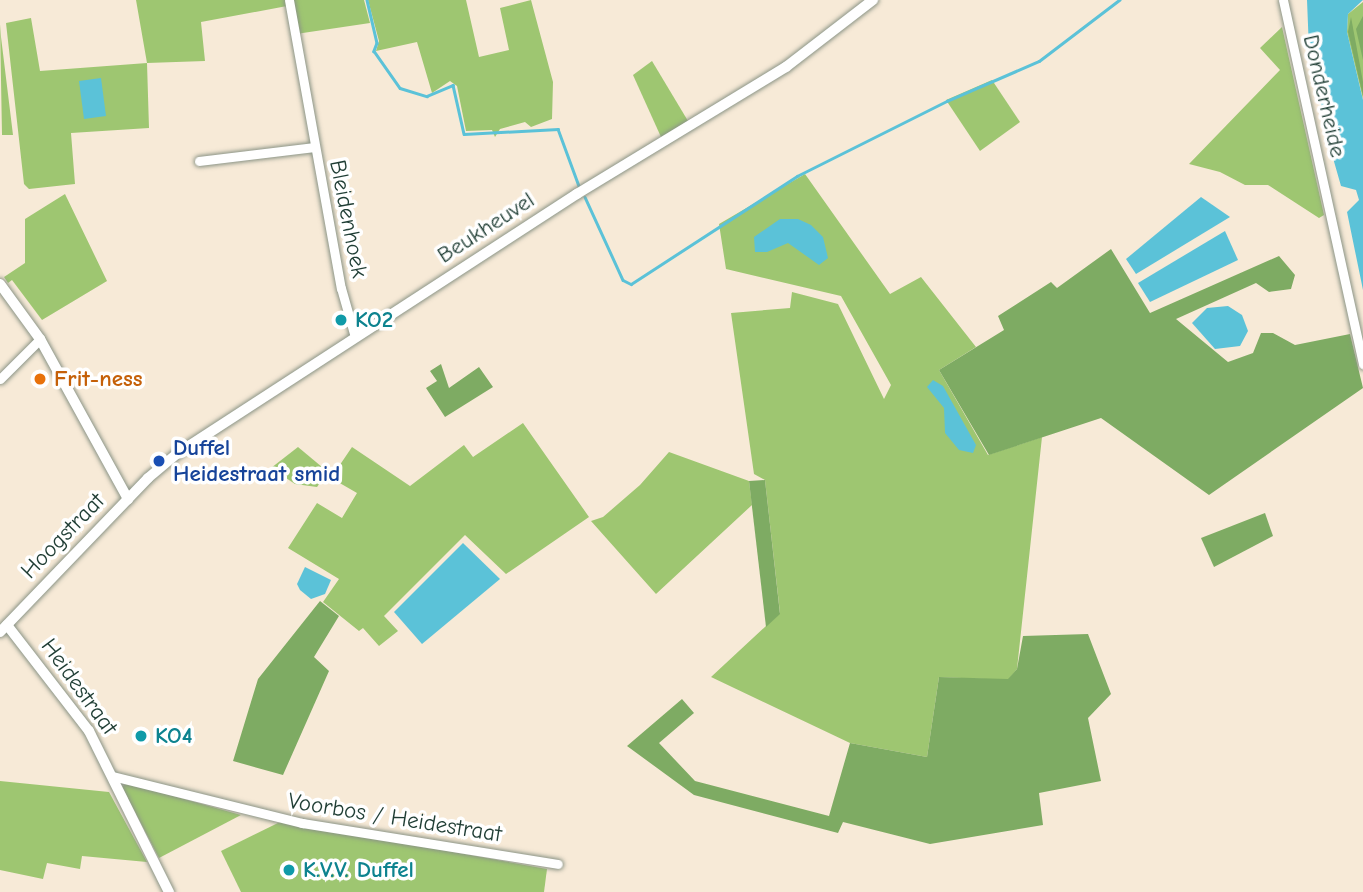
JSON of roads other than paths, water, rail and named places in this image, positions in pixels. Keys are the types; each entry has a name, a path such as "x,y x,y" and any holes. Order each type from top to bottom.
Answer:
{"street":[{"name":"Bleidenhoek","path":"289,0 314,147 355,337"},
{"name":"Beukheuvel","path":"128,499 192,443 355,337 786,67 873,0"},
{"name":"Donderheide","path":"1283,0 1363,364"},
{"name":"Bleidenhoek","path":"199,161 314,147"},
{"path":"0,284 40,339 128,499"},
{"path":"0,379 40,339"},
{"name":"Hoogstraat","path":"3,629 128,499"},
{"name":"Heidestraat","path":"3,629 61,690 112,776 169,892"},
{"name":"Voorbos / Heidestraat","path":"112,776 302,823 558,864"}],"water":[{"path":"1307,0 1363,0 1348,14 1347,32 1363,100 1363,290 1347,212 1359,200 1356,190 1341,186 1333,158 1309,50"},
{"path":"101,78 106,116 84,119 79,81"},
{"path":"1201,197 1230,217 1136,274 1126,259"},
{"path":"780,219 798,219 811,225 823,237 828,258 819,265 788,243 767,252 755,252 754,237"},
{"path":"1225,231 1238,260 1150,302 1138,283"},
{"path":"1228,306 1242,315 1248,331 1240,346 1215,349 1192,323 1207,308"},
{"path":"933,380 943,386 976,445 973,453 959,450 945,433 944,408 927,387"},
{"path":"463,543 500,579 422,644 394,612"},
{"path":"305,567 331,580 325,594 311,599 300,590 297,584"}],"waterway":[{"path":"367,0 377,43 374,51 400,88 427,96 453,85 464,134 558,129 579,186"},
{"path":"585,197 623,280 631,284 797,176 947,101 1039,61 1119,0"}],"place":[{"name":"KO2","path":"341,320"},
{"name":"Frit-ness","path":"40,379"},
{"name":"Duffel Heidestraat smid","path":"159,461"},
{"name":"KO4","path":"141,736"},
{"name":"K.V.V. Duffel","path":"289,870"}]}
